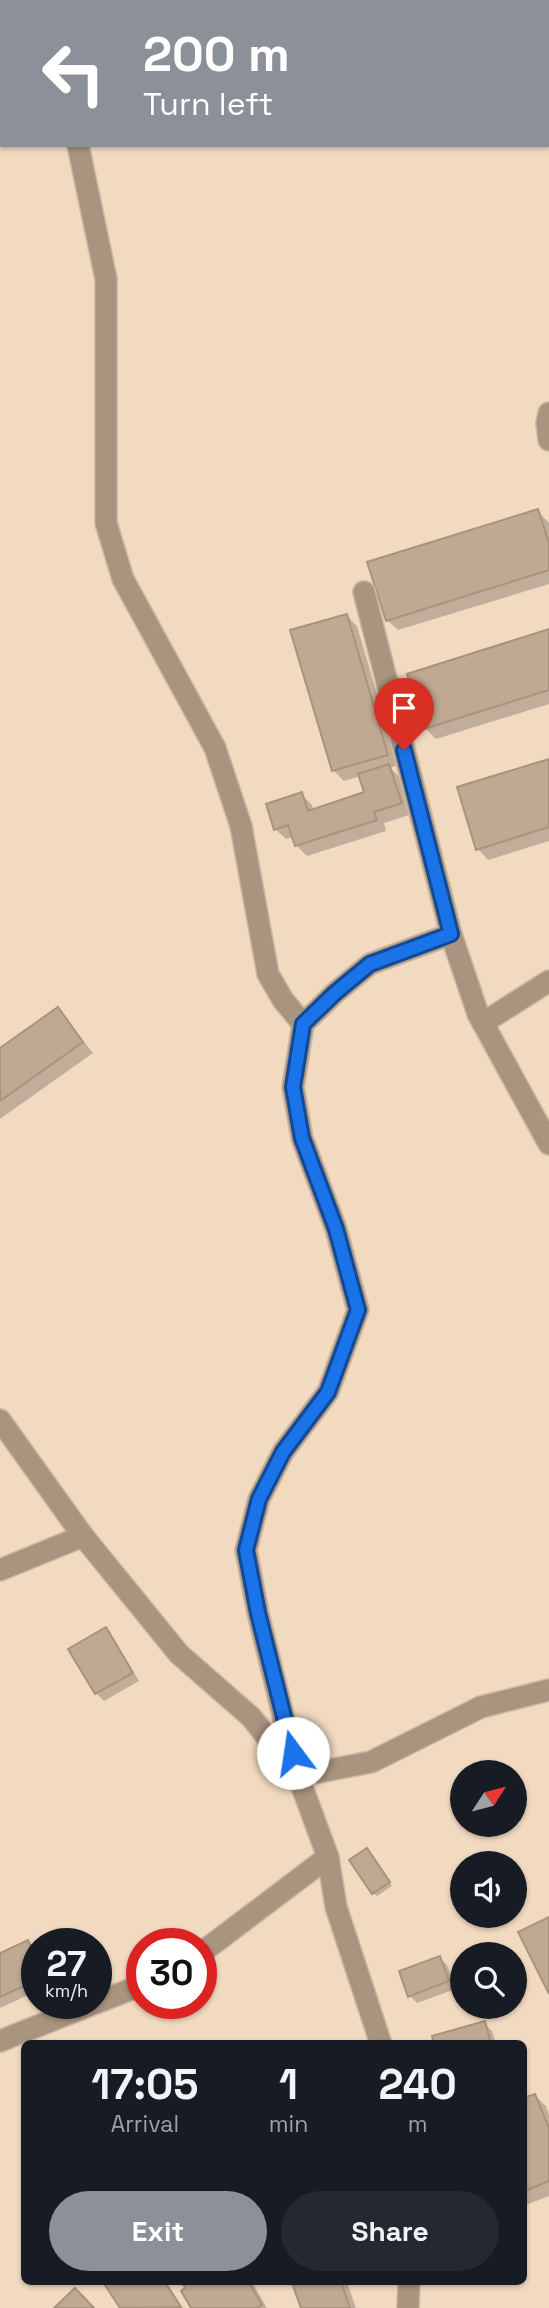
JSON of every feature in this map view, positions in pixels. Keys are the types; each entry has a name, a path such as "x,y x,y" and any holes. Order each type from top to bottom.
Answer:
{"street":[{"path":"79,147 106,279 106,523 123,579 215,748 241,825 268,974 283,1000 303,1024"},
{"path":"549,413 549,440"},
{"path":"365,592 451,934 483,1023 549,1144"},
{"path":"380,2040 336,1908 328,1857 298,1776 258,1613 246,1550 259,1499 283,1452 328,1392 358,1310 336,1229 302,1138 293,1087 303,1024 370,964 451,934"},
{"path":"483,1023 549,981"},
{"path":"0,1420 83,1535 179,1654 251,1717 298,1776"},
{"path":"0,1570 83,1535"},
{"path":"298,1776 371,1762 481,1707 549,1690"},
{"path":"217,1941 328,1857"},
{"path":"0,2041 55,2019"},
{"path":"408,2308 409,2285"}],"building":[{"path":"538,509 549,543 549,570 386,621 367,562"},
{"path":"347,614 388,755 332,771 290,630"},
{"path":"549,629 549,690 424,729 407,674"},
{"path":"549,759 549,827 476,850 457,787"},
{"path":"389,764 402,803 374,812 377,820 295,846 288,825 274,830 266,804 302,792 308,811 364,792 358,774"},
{"path":"58,1007 83,1042 0,1101 0,1048"},
{"path":"106,1627 133,1673 95,1694 68,1649"},
{"path":"367,1848 390,1882 372,1894 349,1860"},
{"path":"549,1917 549,1994 527,1950 527,1942 523,1942 518,1932"},
{"path":"21,1943 21,1987 0,1997 0,1953"},
{"path":"440,1956 449,1981 408,1997 399,1971"},
{"path":"485,2021 490,2040 433,2040 432,2036"},
{"path":"535,2094 549,2128 549,2181 527,2190 527,2097"},
{"path":"105,2285 167,2285 181,2307 120,2308"},
{"path":"184,2285 251,2285 262,2305 257,2308 191,2308 181,2291 185,2288"},
{"path":"293,2285 342,2285 350,2308 301,2308"},
{"path":"75,2288 94,2308 54,2308"}],"route":[{"path":"293,1753 258,1613 246,1550 259,1499 283,1452 328,1392 358,1310 336,1229 302,1138 293,1087 303,1024 335,993 370,964 451,934 404,750"}]}
